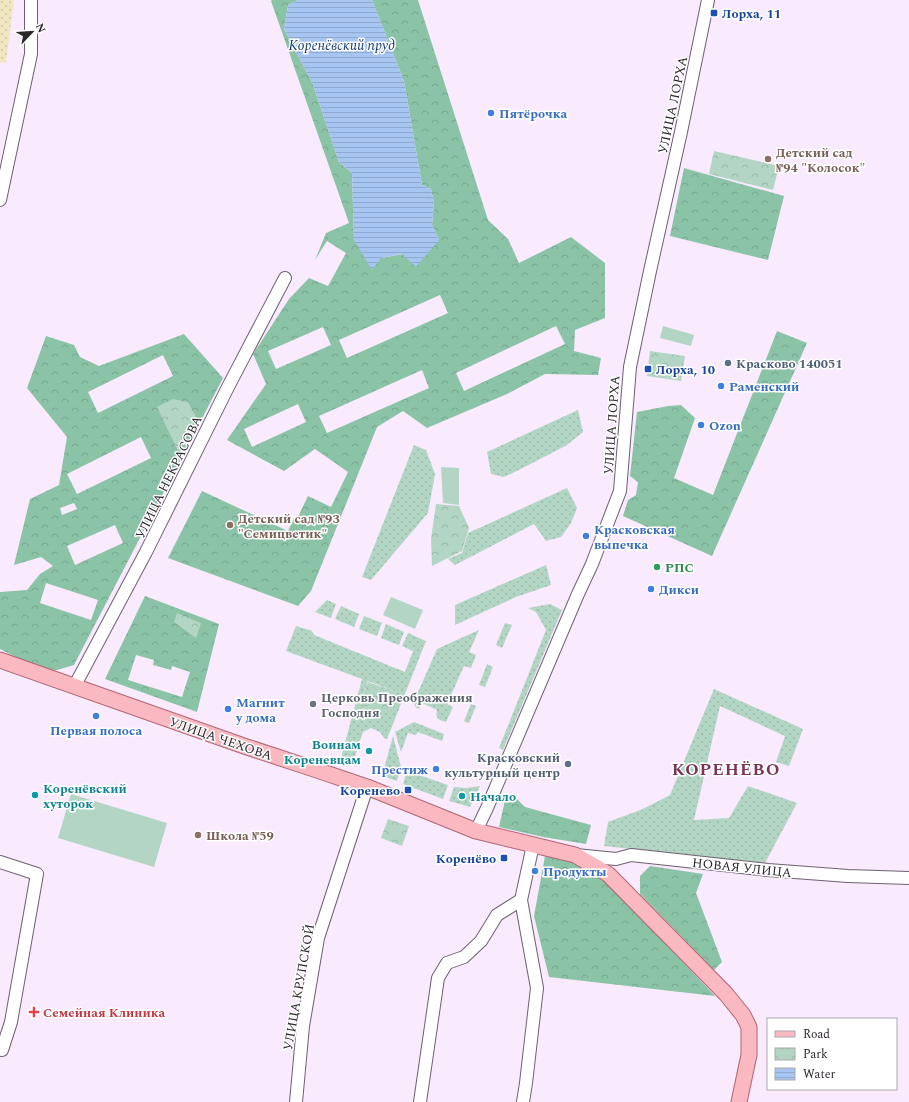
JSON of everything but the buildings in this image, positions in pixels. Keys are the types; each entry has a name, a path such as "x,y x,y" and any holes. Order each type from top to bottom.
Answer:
{"main road":[{"name":"УЛИЦА ЧЕХОВА","path":"0,660 236,744 367,787 460,826 533,845"},
{"name":"НОВАЯ УЛИЦА","path":"533,845 575,855 608,874 726,994 743,1015 749,1027 749,1055 740,1102"}],"street":[{"path":"0,200 31,54 31,0"},
{"name":"УЛИЦА ЛОРХА","path":"476,831 592,564 620,491 630,367 708,0"},
{"name":"УЛИЦА НЕКРАСОВА","path":"74,687 146,552 231,380 285,278"},
{"name":"УЛИЦА КРУПСКОЙ","path":"296,1102 303,1026 318,938 367,787"},
{"path":"523,1102 537,988 521,900 533,845"},
{"name":"НОВАЯ УЛИЦА","path":"575,855 616,859 631,855 768,870 848,876 909,878"},
{"path":"608,874 608,866 614,859 616,859"},
{"path":"0,862 37,874 11,1022 2,1050 0,1049"},
{"path":"420,1102 438,978 447,963 464,957 481,941 497,915 521,900"}],"green space":[{"path":"299,0 288,5 284,29 312,82 339,162 352,173 354,240 381,258 403,254 439,240 432,225 434,203 431,189 422,185 404,81 372,0 418,0 488,220 508,239 519,263 571,237 605,263 605,318 575,330 574,351 601,358 598,375 545,374 507,394 427,428 403,411 377,427 311,591 298,606 168,558 202,491 288,531 294,518 297,519 308,496 331,507 348,472 315,449 284,471 227,440 266,384 253,354 289,299 309,278 328,286 346,253 327,241 315,260 326,233 349,223 271,1","holes":["440,295 448,313 347,358 339,340","556,326 565,344 464,391 456,373","323,327 331,345 276,369 268,351","422,370 429,388 327,433 319,416","298,404 306,422 252,447 244,429"]},
{"path":"714,151 779,166 773,190 709,174"},
{"path":"684,168 784,196 768,260 670,236"},
{"path":"663,326 694,335 691,346 660,338"},
{"path":"777,331 807,343 712,556 623,516 628,500 636,495 638,482 630,476 637,412 681,405 695,418 674,478 713,495"},
{"path":"184,334 223,378 74,665 47,673 0,649 0,592 27,590 40,574 53,566 41,557 14,565 30,499 59,485 67,437 27,388 46,336 74,345 80,357 99,366","holes":["163,355 173,376 98,413 88,392","141,437 151,458 77,494 67,474","74,503 77,509 62,515 60,508","115,525 123,543 75,565 67,546","46,583 98,600 91,620 40,603"]},
{"path":"650,351 685,356 681,381 647,376"},
{"path":"173,399 188,402 196,417 178,451 157,407"},
{"path":"578,410 583,432 567,445 504,477 491,474 487,452"},
{"path":"414,445 426,450 435,474 428,513 371,580 362,577"},
{"path":"441,467 459,468 459,505 443,503"},
{"path":"567,488 577,508 571,523 561,537 546,541 534,524 455,565 448,559 462,553 468,533"},
{"path":"436,504 459,506 469,528 462,551 432,566 431,539"},
{"path":"546,565 551,585 516,597 455,625 455,605"},
{"path":"145,596 219,624 197,712 105,679","holes":["136,655 154,660 153,665 171,670 172,666 190,672 182,697 128,680"]},
{"path":"391,597 423,610 415,629 383,615"},
{"path":"327,600 336,604 331,618 315,612"},
{"path":"550,604 562,610 503,750 499,748 546,630 536,612 528,608"},
{"path":"341,606 359,614 354,627 335,619"},
{"path":"177,613 201,623 196,638 174,622"},
{"path":"364,616 382,623 377,636 359,629"},
{"path":"505,623 512,625 502,648 496,645"},
{"path":"386,624 404,632 399,645 381,638"},
{"path":"296,626 312,631 314,635 405,672 413,651 402,646 408,633 426,641 387,739 384,738 380,732 371,728 363,732 353,762 341,758 362,679 286,651","holes":["368,681 397,692 360,704"]},
{"path":"479,630 469,652 476,655 471,668 464,666 447,704 453,707 446,722 438,718 437,710 422,703 419,709 417,708 414,702 415,699 437,649"},
{"path":"487,664 493,667 485,687 479,685"},
{"path":"368,682 397,692 390,714 360,704"},
{"path":"714,689 803,729 789,766 776,762 785,736 720,706 694,820 729,818 748,786 797,803 765,863 604,846 608,822 643,809 670,795"},
{"path":"471,704 476,706 469,723 464,721"},
{"path":"414,722 444,734 442,741 418,732 416,735 408,733 401,752 395,732"},
{"path":"393,736 401,767 397,781 382,776"},
{"path":"407,771 448,785 443,799 403,784"},
{"path":"480,786 470,807 449,801 454,787 466,788"},
{"path":"71,794 167,823 154,867 58,838"},
{"path":"506,796 516,798 525,807 591,825 586,844 543,837 499,827"},
{"path":"388,819 409,826 402,846 381,838"},
{"path":"545,856 568,860 607,882 715,996 549,977 534,916"},
{"path":"650,866 703,874 696,893 722,962 714,970 640,894 640,876"}],"sand":[{"path":"0,0 14,0 6,62 0,63"}],"water":[{"name":"Коренёвский пруд","path":"299,0 372,0 404,81 422,185 431,189 434,203 432,225 439,240 416,267 402,254 381,258 372,270 354,240 352,173 339,162 312,82 284,29 288,5"}],"place":[{"name":"Лорха, 11","path":"714,13"},
{"name":"Пятёрочка","path":"491,113"},
{"name":"Детский сад №94 \"Колосок\"","path":"768,159"},
{"name":"Красково 140051","path":"728,363"},
{"name":"Лорха, 10","path":"648,369"},
{"name":"Раменский","path":"721,386"},
{"name":"Ozon","path":"701,425"},
{"name":"Детский сад №93 \"Семицветик\"","path":"230,525"},
{"name":"Красковская выпечка","path":"586,536"},
{"name":"РПС","path":"657,567"},
{"name":"Дикси","path":"651,589"},
{"name":"Церковь Преображения Господня","path":"313,704"},
{"name":"Магнит у дома","path":"228,709"},
{"name":"Первая полоса","path":"96,716"},
{"name":"Воинам Кореневцам","path":"369,751"},
{"name":"Красковский культурный центр","path":"568,764"},
{"name":"Престиж","path":"436,769"},
{"name":"Коренево","path":"408,790"},
{"name":"Коренёвский хуторок","path":"35,795"},
{"name":"Начало","path":"462,796"},
{"name":"Школа №59","path":"198,835"},
{"name":"Коренёво","path":"504,858"},
{"name":"Продукты","path":"535,871"},
{"name":"Семейная Клиника","path":"34,1012"}],"district":[{"name":"КОРЕНЁВО","path":"726,769"}]}
